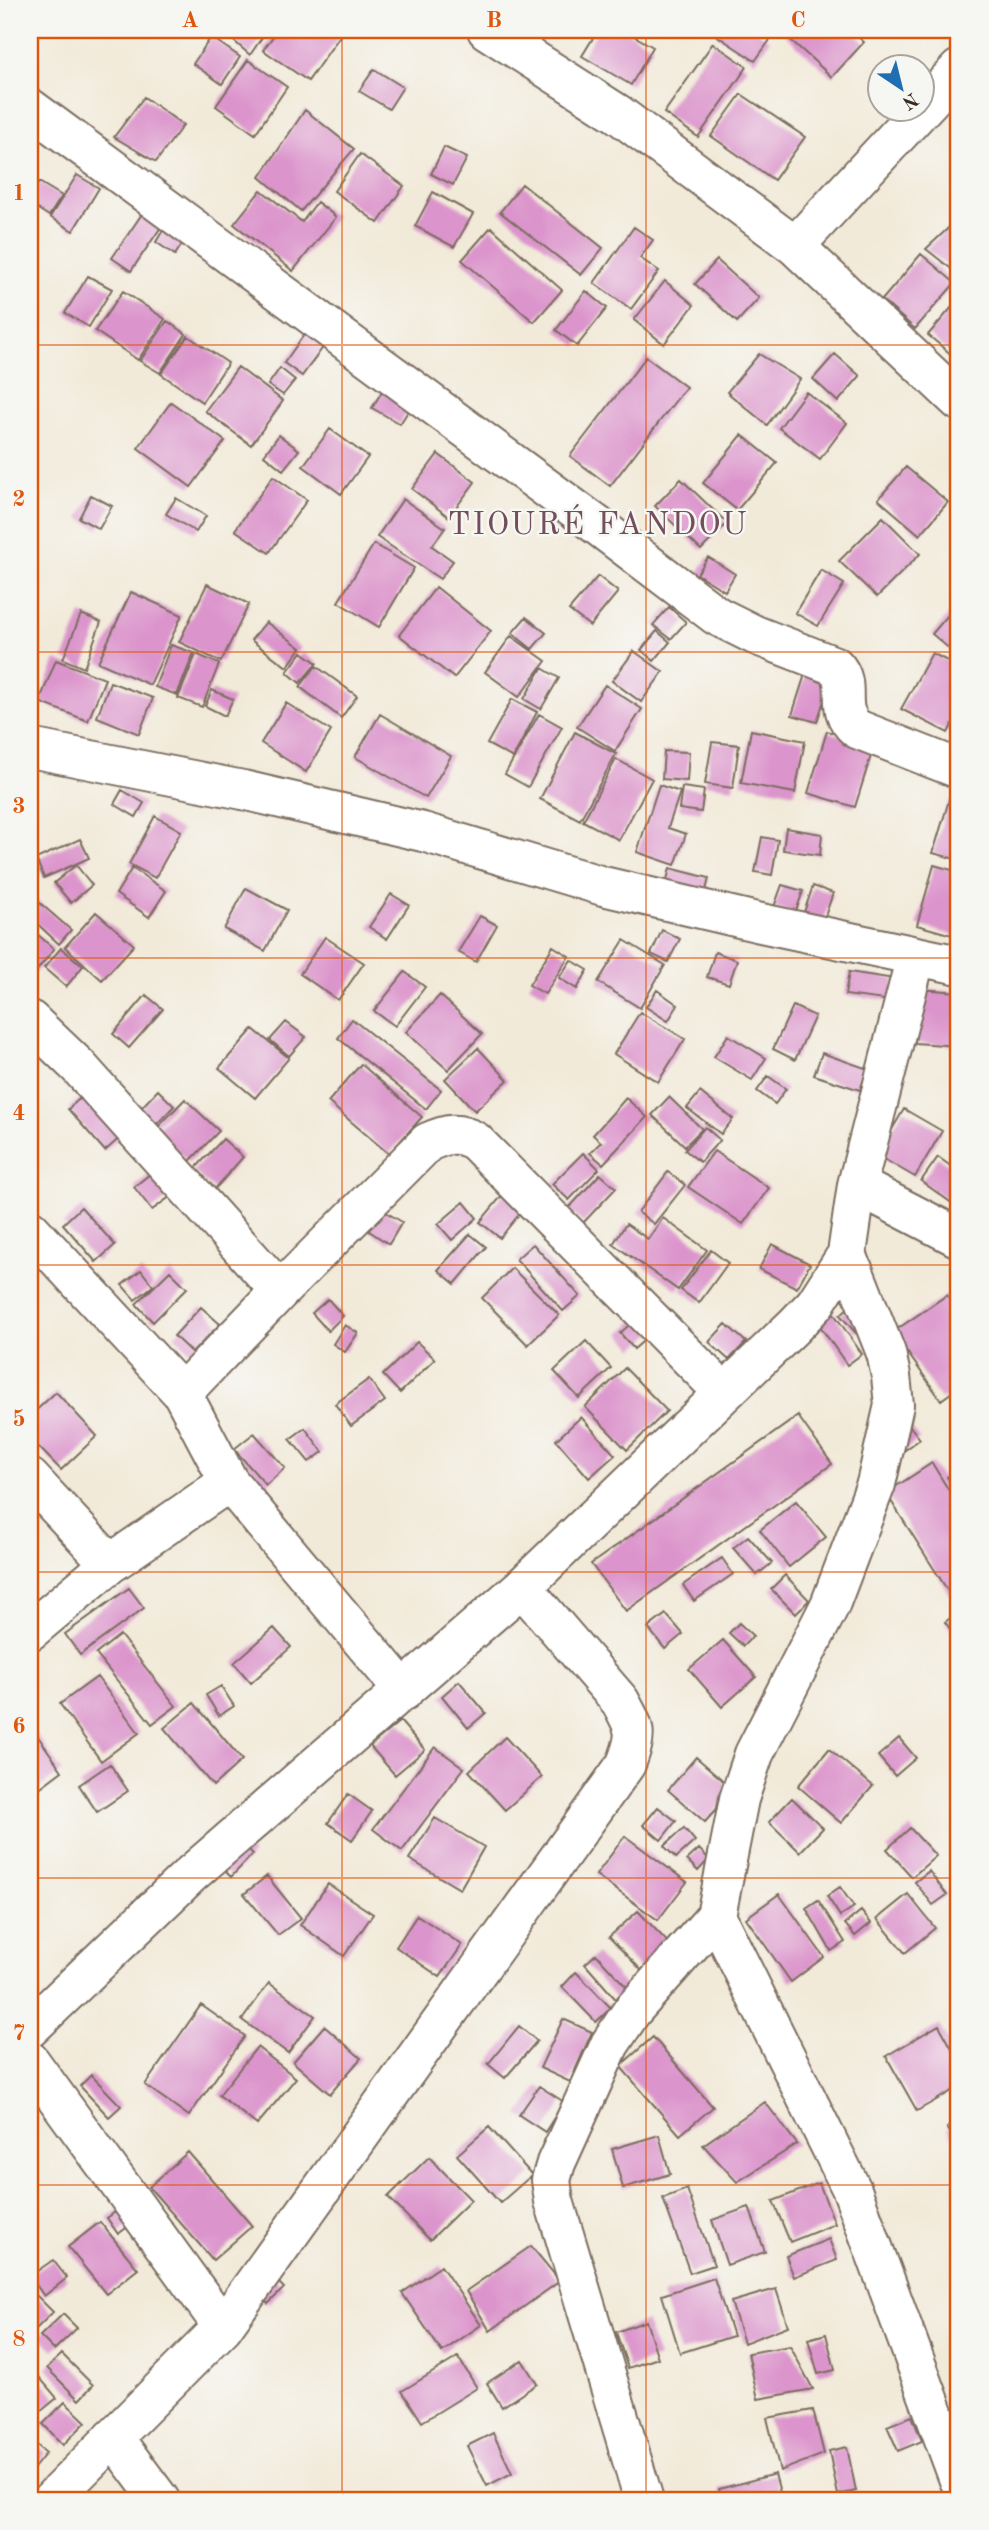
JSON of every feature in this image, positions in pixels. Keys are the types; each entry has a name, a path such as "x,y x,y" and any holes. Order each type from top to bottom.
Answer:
{"street":[{"path":"487,30 618,114 795,246 959,401"},
{"path":"795,246 959,69"},
{"path":"30,108 717,616 755,635 835,666 843,680 847,720 857,729 959,769"},
{"path":"30,748 243,790 411,829 603,886 959,965"},
{"path":"30,2028 190,1875 522,1587 815,1304 847,1254 856,1185 916,956"},
{"path":"30,1020 78,1066 280,1291"},
{"path":"181,1394 428,1142 448,1134 462,1134 475,1141 724,1393"},
{"path":"856,1185 959,1238"},
{"path":"30,1228 181,1394 229,1482 404,1690"},
{"path":"644,2500 554,2201 551,2180 556,2162 610,2044 632,2011 716,1916 739,1799 754,1754 830,1605 876,1484 894,1405 886,1353 847,1254"},
{"path":"30,1478 110,1564"},
{"path":"30,1631 110,1564 229,1482"},
{"path":"51,2500 223,2327 626,1764 635,1740 631,1721 620,1701 522,1587"},
{"path":"716,1916 852,2190 959,2480"},
{"path":"30,2061 223,2327"},
{"path":"113,2437 160,2500"}],"building":[{"path":"221,30 267,30 250,55"},
{"path":"278,30 344,30 308,81 263,50"},
{"path":"598,30 624,30 653,47 631,85 582,56"},
{"path":"720,30 755,30 770,40 755,61 716,35"},
{"path":"788,30 850,30 864,42 832,77 784,34"},
{"path":"211,37 240,57 222,84 193,64"},
{"path":"713,43 747,67 698,137 664,113"},
{"path":"248,60 287,87 255,134 216,106"},
{"path":"374,69 403,87 389,109 359,91"},
{"path":"741,94 805,137 774,180 711,136"},
{"path":"144,97 183,125 156,162 114,137"},
{"path":"305,110 354,149 301,211 260,177"},
{"path":"444,147 467,158 453,185 431,174"},
{"path":"360,154 404,186 378,223 334,191"},
{"path":"77,175 99,188 73,231 50,217"},
{"path":"39,182 62,196 49,216 30,204 30,196"},
{"path":"522,184 603,248 581,275 500,212"},
{"path":"261,190 302,222 317,202 336,217 293,271 234,224"},
{"path":"433,192 473,214 454,247 415,226"},
{"path":"142,214 161,227 131,271 112,258"},
{"path":"959,218 959,275 926,249"},
{"path":"168,222 188,235 175,255 156,242"},
{"path":"491,227 562,290 534,322 462,260"},
{"path":"634,227 653,240 640,258 659,271 631,309 594,283"},
{"path":"921,254 955,283 915,329 882,300"},
{"path":"717,260 759,298 737,322 695,284"},
{"path":"88,276 112,289 89,327 65,313"},
{"path":"665,281 694,305 664,344 634,320"},
{"path":"123,291 165,319 138,360 95,331"},
{"path":"586,291 607,308 577,346 556,330"},
{"path":"959,299 959,361 928,335"},
{"path":"167,321 186,334 160,373 140,361"},
{"path":"306,332 324,346 302,376 284,363"},
{"path":"188,336 228,363 202,402 161,374"},
{"path":"759,354 800,379 767,425 727,392"},
{"path":"835,354 860,376 838,402 813,379"},
{"path":"646,357 686,387 610,486 570,456"},
{"path":"238,367 283,401 251,445 205,411"},
{"path":"280,368 295,380 283,395 268,385"},
{"path":"384,388 412,405 400,424 372,408"},
{"path":"806,392 847,423 820,459 779,428"},
{"path":"171,402 225,441 191,487 138,448"},
{"path":"330,429 368,457 341,494 303,466"},
{"path":"279,435 299,450 283,470 264,455"},
{"path":"742,435 777,463 737,510 703,483"},
{"path":"438,454 475,482 449,517 412,489"},
{"path":"906,467 948,502 920,535 878,499"},
{"path":"273,476 307,500 269,553 235,530"},
{"path":"681,479 727,523 701,550 655,506"},
{"path":"91,495 112,506 99,529 79,518"},
{"path":"176,498 206,516 196,532 166,514"},
{"path":"403,499 445,528 432,546 453,561 440,579 377,537"},
{"path":"883,517 920,554 877,597 839,561"},
{"path":"374,544 414,568 379,627 338,602"},
{"path":"708,557 735,574 725,591 697,574"},
{"path":"821,570 844,584 818,626 795,613"},
{"path":"598,576 618,592 590,626 569,610"},
{"path":"207,584 249,604 221,662 179,642"},
{"path":"436,587 491,631 454,678 399,635"},
{"path":"131,592 182,615 150,685 98,662"},
{"path":"959,602 959,657 932,634"},
{"path":"669,607 686,622 671,639 653,625"},
{"path":"81,614 101,622 84,668 63,659"},
{"path":"526,617 546,633 532,649 512,633"},
{"path":"266,622 301,648 287,667 251,640"},
{"path":"657,631 670,642 654,661 641,650"},
{"path":"511,636 546,661 519,697 485,672"},
{"path":"171,645 194,653 177,695 155,687"},
{"path":"634,651 663,672 641,702 612,681"},
{"path":"302,652 317,663 300,683 287,672"},
{"path":"932,653 959,667 959,711 948,733 901,709"},
{"path":"196,654 219,664 202,707 178,698"},
{"path":"56,660 105,679 88,721 39,702"},
{"path":"316,666 357,696 341,718 300,687"},
{"path":"542,668 559,678 541,709 524,699"},
{"path":"807,668 832,675 817,722 792,715"},
{"path":"110,682 153,698 139,734 97,717"},
{"path":"605,685 642,709 615,751 577,727"},
{"path":"212,690 233,699 225,716 205,706"},
{"path":"512,699 537,712 513,758 487,744"},
{"path":"286,703 331,731 306,772 261,743"},
{"path":"380,714 451,756 426,798 355,757"},
{"path":"539,714 562,727 528,787 505,774"},
{"path":"751,730 805,741 795,793 741,783"},
{"path":"827,731 874,746 855,807 808,793"},
{"path":"575,732 616,754 580,820 540,799"},
{"path":"712,742 739,745 733,788 705,784"},
{"path":"664,751 689,752 687,781 662,779"},
{"path":"616,759 652,779 619,840 583,821"},
{"path":"659,785 680,792 668,828 686,834 675,865 637,852"},
{"path":"682,787 704,790 701,812 679,809"},
{"path":"122,790 144,803 136,817 114,804"},
{"path":"949,800 959,803 959,860 933,853"},
{"path":"155,816 181,831 155,878 129,864"},
{"path":"786,828 822,834 820,855 783,850"},
{"path":"762,837 778,840 772,875 755,872"},
{"path":"80,839 89,858 44,878 36,859"},
{"path":"76,865 92,885 71,903 54,883"},
{"path":"934,865 959,872 959,937 917,925"},
{"path":"132,868 166,891 149,917 116,894"},
{"path":"670,868 709,878 704,899 665,888"},
{"path":"782,885 803,891 795,914 774,907"},
{"path":"813,886 833,893 822,925 802,918"},
{"path":"246,888 287,910 265,951 224,929"},
{"path":"391,894 409,905 387,939 369,927"},
{"path":"33,897 71,930 59,944 30,917 30,900"},
{"path":"96,912 134,945 102,980 65,947"},
{"path":"480,916 497,925 476,962 458,952"},
{"path":"662,930 680,939 668,962 651,954"},
{"path":"35,932 54,949 30,979 30,938"},
{"path":"325,937 364,963 338,1000 300,974"},
{"path":"624,940 665,965 640,1008 598,982"},
{"path":"553,946 569,956 545,994 529,985"},
{"path":"61,948 83,966 66,987 44,968"},
{"path":"715,952 737,960 729,984 707,977"},
{"path":"571,960 588,970 577,989 559,978"},
{"path":"405,972 425,987 395,1026 374,1011"},
{"path":"849,972 895,979 892,1001 845,995"},
{"path":"919,989 959,992 959,1046 915,1043"},
{"path":"657,990 678,1005 668,1021 646,1007"},
{"path":"146,995 163,1009 129,1048 113,1034"},
{"path":"440,995 482,1034 448,1070 406,1032"},
{"path":"793,1006 815,1016 795,1060 773,1049"},
{"path":"640,1012 685,1039 658,1082 614,1054"},
{"path":"352,1019 441,1090 426,1109 338,1038"},
{"path":"286,1022 306,1037 289,1056 270,1040"},
{"path":"253,1029 289,1058 255,1098 219,1068"},
{"path":"728,1035 766,1058 752,1080 714,1057"},
{"path":"478,1048 508,1080 475,1111 445,1079"},
{"path":"822,1053 868,1069 860,1090 814,1075"},
{"path":"361,1064 422,1117 389,1154 328,1102"},
{"path":"768,1076 786,1089 775,1104 757,1091"},
{"path":"158,1090 174,1106 155,1126 138,1111"},
{"path":"88,1091 125,1133 105,1151 68,1109"},
{"path":"700,1092 733,1119 721,1134 687,1108"},
{"path":"669,1097 702,1129 685,1146 652,1115"},
{"path":"626,1098 647,1117 603,1164 590,1153 601,1142 593,1135"},
{"path":"185,1099 219,1131 189,1162 155,1130"},
{"path":"904,1109 942,1131 915,1177 877,1155"},
{"path":"705,1127 720,1140 700,1162 685,1150"},
{"path":"223,1139 243,1157 214,1190 193,1171"},
{"path":"714,1151 769,1188 743,1224 688,1187"},
{"path":"583,1153 599,1169 569,1200 552,1184"},
{"path":"938,1157 959,1172 959,1202 956,1206 921,1181"},
{"path":"156,1169 175,1193 152,1210 134,1187"},
{"path":"668,1172 685,1185 654,1224 638,1212"},
{"path":"600,1174 616,1188 583,1223 568,1209"},
{"path":"504,1193 524,1208 500,1238 480,1222"},
{"path":"464,1202 477,1218 452,1240 438,1224"},
{"path":"376,1206 402,1222 389,1244 363,1227"},
{"path":"81,1207 115,1245 96,1262 63,1224"},
{"path":"663,1218 707,1250 678,1290 613,1244 626,1224 648,1239"},
{"path":"470,1234 486,1247 455,1284 438,1270"},
{"path":"533,1244 580,1296 563,1311 516,1259"},
{"path":"772,1244 810,1264 797,1288 759,1269"},
{"path":"711,1250 728,1263 699,1303 681,1290"},
{"path":"512,1268 559,1315 528,1345 482,1298"},
{"path":"141,1270 153,1286 135,1300 122,1285"},
{"path":"170,1271 187,1288 153,1322 136,1304"},
{"path":"947,1295 959,1312 959,1387 941,1400 893,1332"},
{"path":"328,1299 343,1316 328,1331 312,1313"},
{"path":"851,1305 868,1323 856,1333 840,1315"},
{"path":"201,1307 220,1324 192,1353 174,1336"},
{"path":"830,1308 862,1354 847,1365 815,1319"},
{"path":"642,1314 656,1330 634,1349 620,1333"},
{"path":"726,1324 746,1342 729,1360 709,1342"},
{"path":"345,1325 358,1333 345,1352 333,1344"},
{"path":"586,1341 611,1368 579,1398 554,1371"},
{"path":"417,1342 435,1359 400,1393 383,1375"},
{"path":"625,1368 667,1411 627,1450 585,1407"},
{"path":"369,1379 385,1401 351,1426 335,1404"},
{"path":"56,1392 97,1436 61,1470 30,1438 30,1416"},
{"path":"798,1416 832,1464 626,1611 591,1564"},
{"path":"581,1417 615,1455 589,1478 556,1440"},
{"path":"909,1425 920,1439 905,1450 895,1436"},
{"path":"305,1428 323,1452 309,1462 290,1439"},
{"path":"254,1433 285,1468 266,1485 234,1449"},
{"path":"932,1463 959,1507 959,1596 953,1599 886,1493"},
{"path":"959,1468 959,1494 947,1477"},
{"path":"796,1501 826,1537 789,1567 760,1530"},
{"path":"748,1536 772,1563 757,1575 733,1548"},
{"path":"722,1558 733,1574 694,1601 683,1585"},
{"path":"785,1575 809,1600 796,1614 771,1589"},
{"path":"129,1588 144,1608 80,1655 65,1634"},
{"path":"959,1612 959,1641 945,1622"},
{"path":"666,1614 683,1634 665,1649 648,1628"},
{"path":"739,1623 753,1636 743,1646 729,1633"},
{"path":"274,1628 291,1647 251,1683 234,1663"},
{"path":"120,1635 176,1706 152,1724 96,1654"},
{"path":"723,1640 756,1677 722,1707 689,1669"},
{"path":"97,1677 139,1733 101,1761 60,1704"},
{"path":"459,1681 486,1713 468,1728 442,1696"},
{"path":"221,1686 234,1706 219,1716 206,1695"},
{"path":"194,1703 242,1760 213,1786 164,1728"},
{"path":"400,1721 425,1750 395,1775 370,1746"},
{"path":"30,1725 62,1771 38,1789 30,1777"},
{"path":"505,1737 542,1777 505,1810 469,1771"},
{"path":"899,1738 916,1758 895,1776 878,1756"},
{"path":"435,1747 464,1768 402,1851 373,1829"},
{"path":"829,1749 873,1786 841,1823 798,1786"},
{"path":"696,1757 734,1790 705,1822 668,1790"},
{"path":"110,1764 128,1791 97,1812 79,1785"},
{"path":"348,1794 372,1811 352,1840 328,1823"},
{"path":"792,1798 823,1828 800,1852 769,1822"},
{"path":"658,1807 676,1821 661,1840 643,1825"},
{"path":"435,1818 484,1847 460,1889 409,1859"},
{"path":"684,1828 695,1841 676,1858 664,1846"},
{"path":"910,1828 936,1856 912,1877 887,1849"},
{"path":"625,1836 687,1882 658,1920 596,1875"},
{"path":"239,1840 253,1854 231,1877 216,1862"},
{"path":"699,1849 709,1859 698,1871 687,1860"},
{"path":"929,1871 947,1895 933,1905 915,1882"},
{"path":"267,1876 301,1918 278,1935 244,1894"},
{"path":"328,1884 373,1914 344,1956 300,1925"},
{"path":"840,1887 854,1907 840,1916 827,1896"},
{"path":"779,1894 824,1957 791,1982 746,1918"},
{"path":"908,1894 935,1928 905,1953 877,1919"},
{"path":"818,1900 845,1942 831,1951 806,1908"},
{"path":"638,1911 674,1949 646,1975 609,1937"},
{"path":"861,1911 871,1923 855,1936 845,1924"},
{"path":"417,1915 462,1945 440,1977 396,1947"},
{"path":"596,1954 632,1993 620,2004 585,1964"},
{"path":"576,1972 611,2008 596,2022 562,1987"},
{"path":"269,1983 315,2016 288,2053 242,2020"},
{"path":"201,2005 245,2036 189,2116 145,2085"},
{"path":"563,2019 592,2032 570,2082 540,2068"},
{"path":"939,2025 959,2061 959,2087 917,2111 886,2056"},
{"path":"324,2026 361,2058 330,2094 293,2062"},
{"path":"519,2026 537,2041 505,2078 488,2064"},
{"path":"653,2037 713,2107 680,2135 620,2066"},
{"path":"257,2047 296,2078 257,2125 219,2095"},
{"path":"91,2075 121,2106 109,2117 80,2086"},
{"path":"539,2086 564,2102 545,2132 519,2115"},
{"path":"765,2102 797,2144 737,2182 703,2145"},
{"path":"959,2119 959,2145 947,2128"},
{"path":"489,2127 532,2175 500,2203 457,2155"},
{"path":"659,2135 670,2174 623,2188 612,2149"},
{"path":"188,2152 252,2226 213,2260 149,2187"},
{"path":"429,2157 471,2200 430,2240 388,2197"},
{"path":"819,2183 835,2224 790,2242 773,2201"},
{"path":"687,2189 714,2265 690,2273 663,2198"},
{"path":"126,2204 137,2220 118,2234 107,2218"},
{"path":"749,2207 765,2252 727,2265 712,2220"},
{"path":"100,2222 138,2269 106,2294 68,2247"},
{"path":"829,2239 837,2260 794,2277 786,2256"},
{"path":"531,2246 560,2281 490,2331 466,2291"},
{"path":"53,2260 67,2278 44,2296 30,2276"},
{"path":"441,2266 481,2325 442,2352 402,2293"},
{"path":"274,2278 284,2288 268,2304 258,2294"},
{"path":"714,2278 733,2336 680,2353 662,2295"},
{"path":"30,2289 53,2312 35,2330 30,2325"},
{"path":"776,2289 788,2326 744,2343 731,2302"},
{"path":"63,2314 77,2328 54,2350 40,2336"},
{"path":"646,2321 658,2358 628,2368 616,2332"},
{"path":"826,2334 835,2370 818,2374 808,2339"},
{"path":"790,2346 813,2389 758,2399 748,2353"},
{"path":"62,2354 93,2385 79,2400 47,2368"},
{"path":"458,2357 477,2388 422,2422 402,2391"},
{"path":"522,2360 537,2384 502,2407 487,2383"},
{"path":"34,2371 57,2398 41,2411 30,2397 30,2375"},
{"path":"65,2402 86,2422 63,2445 43,2424"},
{"path":"813,2410 824,2454 780,2471 767,2418"},
{"path":"912,2416 922,2441 898,2451 887,2426"},
{"path":"493,2433 512,2473 487,2486 467,2446"},
{"path":"30,2439 46,2453 30,2473"},
{"path":"847,2447 856,2491 838,2495 829,2451"},
{"path":"775,2474 782,2500 722,2500 719,2489"}],"district":[{"name":"TIOURÉ FANDOU","path":"598,526"}]}
